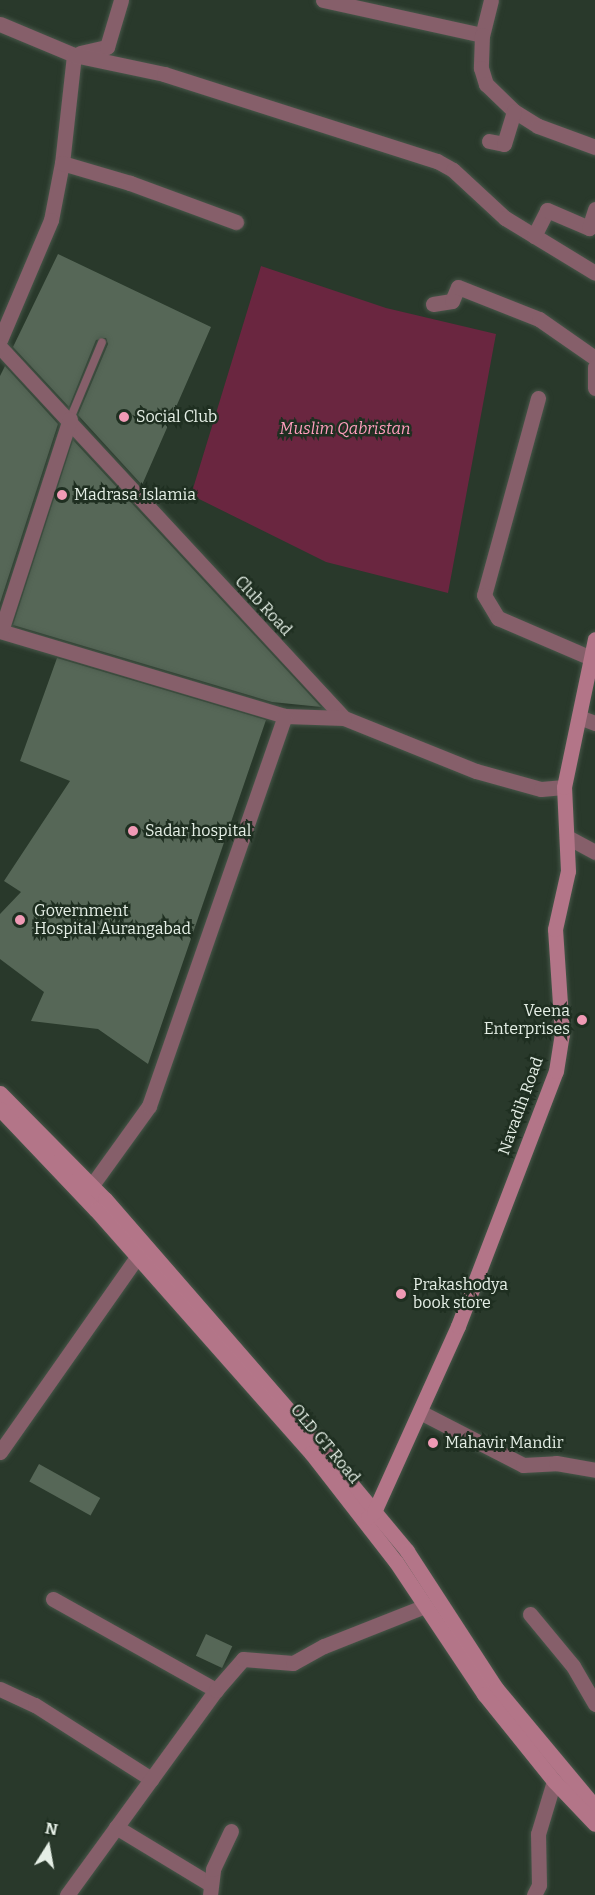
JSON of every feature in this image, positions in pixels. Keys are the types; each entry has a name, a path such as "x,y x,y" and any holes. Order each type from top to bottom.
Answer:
{"main road":[{"name":"Navadih Road","path":"369,1516 420,1412 458,1326 556,1071 562,1034 555,929 568,871 564,787 595,639"},
{"name":"OLD GT Road","path":"0,1093 92,1185 369,1516 425,1606 484,1694 554,1781 595,1824"},
{"name":"OLD GT Road","path":"0,1109 137,1257 310,1453 369,1516 407,1551 496,1688 595,1807"}],"street":[{"path":"74,55 107,47 121,0"},
{"path":"323,0 482,35"},
{"path":"491,0 482,35 481,68 486,84 514,111 560,137 595,147"},
{"path":"0,24 74,55 164,74 437,161 453,170 505,218 595,273"},
{"path":"0,340 51,220 62,163 74,55"},
{"path":"489,141 504,144 514,111"},
{"path":"62,163 130,183 236,222"},
{"path":"534,236 547,210 589,228 595,209"},
{"path":"433,304 452,301 458,287 539,319 595,358"},
{"name":"Club Road","path":"0,347 70,419 202,568 344,718 476,771 541,789 564,787"},
{"path":"595,367 595,388"},
{"path":"538,398 484,595 498,618 591,658"},
{"path":"70,419 0,631 285,716 344,718"},
{"path":"92,1185 149,1106 285,716"},
{"path":"579,717 595,723"},
{"path":"567,837 595,852"},
{"path":"0,1452 137,1257"},
{"path":"420,1412 523,1465 556,1463 595,1470"},
{"path":"53,1599 216,1690"},
{"path":"67,1895 216,1690 243,1659 293,1663 324,1646 425,1606"},
{"path":"530,1614 573,1666 595,1704"},
{"path":"0,1689 35,1706 151,1779"},
{"path":"534,1895 539,1885 538,1834 554,1781"},
{"path":"116,1827 210,1889 231,1831"}],"lane":[{"path":"70,419 102,342"}],"green space":[{"name":"Muslim Qabristan","path":"261,266 386,308 496,334 448,593 326,562 191,495"}],"building":[{"name":"Social Club","path":"58,254 211,327 142,485 78,415 108,344 106,338 96,340 69,407 13,347"},
{"path":"5,366 58,424 0,603 0,376"},
{"name":"Madrasa Islamia","path":"73,440 321,707 272,702 13,625"},
{"name":"Sadar hospital","path":"57,658 266,720 148,1064 98,1029 31,1021 44,992 0,959 0,914 21,892 4,881 70,781 20,761"},
{"path":"39,1464 100,1498 91,1515 29,1481"},
{"path":"206,1634 232,1646 222,1668 196,1656"}],"place":[{"name":"Social Club","path":"124,417"},
{"name":"Madrasa Islamia","path":"62,495"},
{"name":"Sadar hospital","path":"133,831"},
{"name":"Government Hospital Aurangabad","path":"20,920"},
{"name":"Veena Enterprises","path":"582,1020"},
{"name":"Prakashodya book store","path":"401,1294"},
{"name":"Mahavir Mandir","path":"433,1443"}]}
